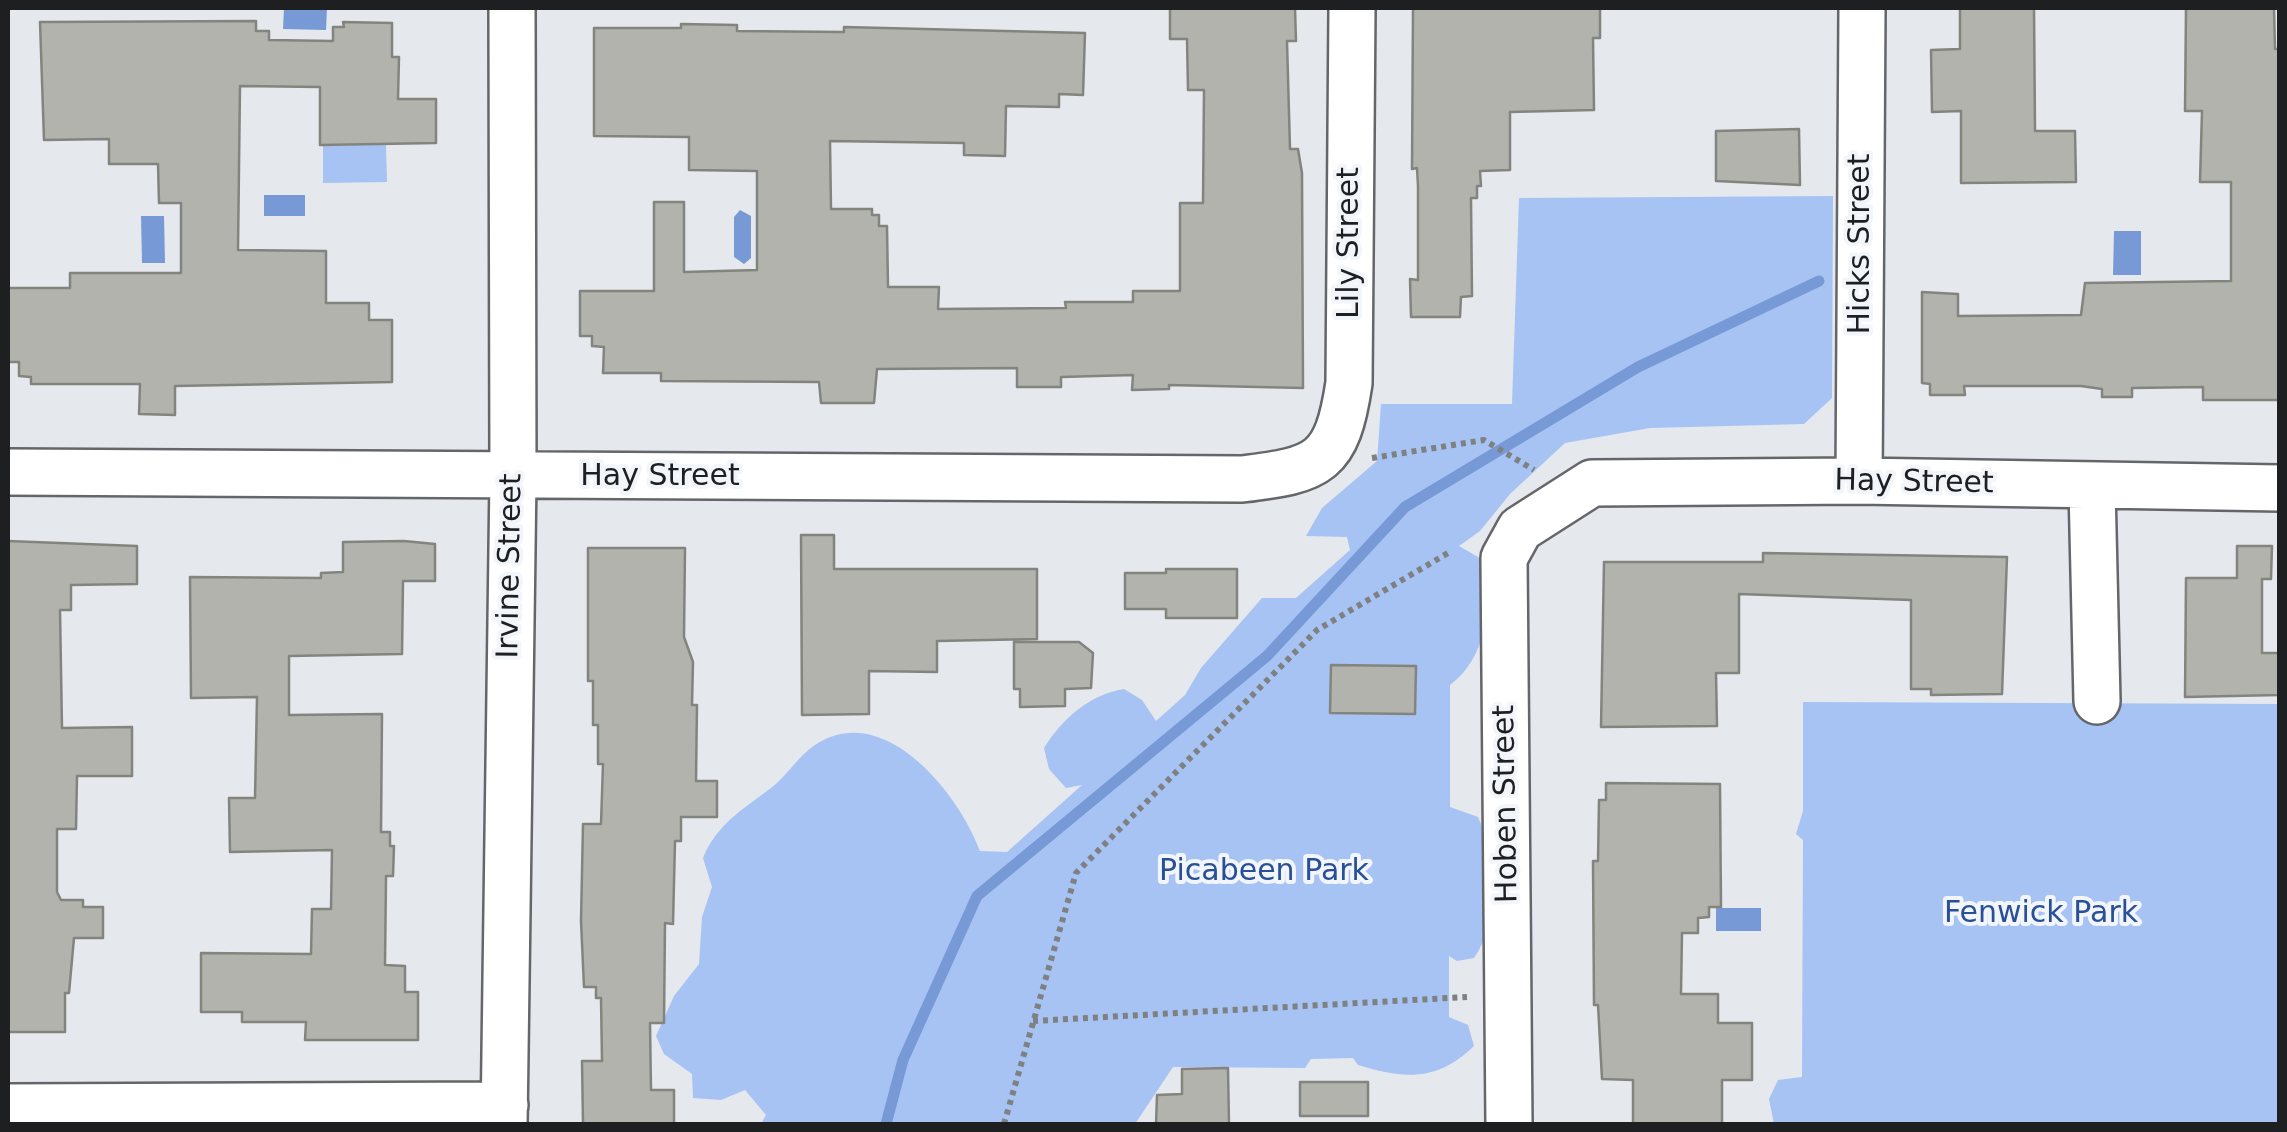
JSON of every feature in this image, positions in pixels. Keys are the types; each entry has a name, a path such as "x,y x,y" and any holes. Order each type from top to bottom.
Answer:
{"street":[{"name":"Irvine Street","path":"505,1115 513,477 512,8"},
{"name":"Lily Street","path":"1310,465 1331,450 1343,421 1348,383 1352,8"},
{"name":"Hicks Street","path":"1859,482 1862,8"},
{"name":"Hay Street","path":"8,472 1242,479 1310,465"},
{"name":"Hay Street","path":"1548,490 1592,483 1859,482 2280,488"},
{"path":"2092,488 2097,702"},
{"name":"Hoben Street","path":"1509,1124 1504,558 1548,490"},
{"path":"8,1107 505,1115"}],"path":[{"path":"1371,458 1484,440 1548,490"},
{"path":"1004,1124 1076,873 1316,630 1448,553"},
{"path":"1033,1022 1508,994"}],"green space":[{"path":"323,145 386,145 387,182 323,183"},
{"name":"Picabeen Park","path":"1833,196 1832,398 1804,424 1650,428 1565,443 1510,494 1480,531 1459,546 1490,564 1490,580 1479,646 1463,674 1450,685 1450,807 1478,817 1488,850 1492,889 1488,927 1474,958 1457,961 1449,956 1449,1017 1468,1025 1474,1046 1460,1058 1433,1072 1405,1075 1358,1065 1353,1058 1311,1059 1305,1068 1173,1067 1135,1124 761,1124 766,1115 745,1090 721,1100 693,1098 692,1074 664,1054 656,1036 674,996 699,964 702,917 712,887 703,858 723,827 777,783 815,745 841,734 867,734 892,743 937,780 970,828 980,851 1007,852 1082,785 1066,788 1049,769 1044,748 1068,718 1088,702 1124,689 1142,700 1156,721 1185,695 1201,668 1262,598 1296,598 1350,550 1347,537 1306,536 1322,508 1377,461 1381,404 1512,404 1519,198"},
{"name":"Fenwick Park","path":"1803,702 2279,704 2279,1124 1774,1124 1769,1099 1778,1080 1802,1077 1803,840 1796,834 1803,811"}],"shaded area":[{"path":"284,8 327,8 326,30 283,29"},
{"path":"264,195 305,195 305,216 264,216"},
{"path":"740,210 751,216 751,258 744,264 734,257 734,217"},
{"path":"141,216 164,216 165,263 142,263"},
{"path":"2114,231 2141,231 2141,275 2113,275"},
{"path":"1716,908 1761,908 1761,931 1716,931"}],"building":[{"path":"1170,8 1295,8 1296,41 1287,41 1290,149 1298,149 1302,173 1303,388 1169,385 1169,389 1132,390 1133,375 1061,377 1061,387 1017,387 1017,368 877,369 874,403 821,403 819,382 661,381 661,373 603,373 604,347 592,346 592,336 580,336 580,291 654,291 654,202 684,202 684,272 757,270 757,171 689,170 689,137 594,136 594,28 681,28 681,24 737,25 737,31 844,32 844,27 1085,33 1083,95 1059,94 1059,107 1006,106 1005,156 964,155 964,143 830,141 831,209 872,209 872,215 879,215 879,226 887,226 888,287 939,287 938,309 1066,308 1065,302 1133,302 1133,291 1180,291 1180,203 1203,203 1204,90 1188,90 1187,39 1170,39"},
{"path":"1413,8 1600,8 1600,38 1593,38 1594,110 1510,112 1510,170 1480,171 1477,198 1471,198 1472,296 1461,297 1460,317 1411,317 1410,279 1418,280 1417,168 1412,169"},
{"path":"1960,8 2034,8 2035,131 2075,131 2076,182 1961,183 1961,111 1932,112 1931,50 1960,49"},
{"path":"2186,8 2274,8 2275,49 2280,49 2280,400 2203,400 2203,387 2132,388 2132,397 2102,397 2102,389 2081,386 1964,386 1965,395 1930,395 1930,384 1922,383 1922,292 1958,294 1958,316 2081,315 2085,283 2231,281 2231,182 2200,182 2202,111 2185,111"},
{"path":"256,21 256,31 269,31 269,40 333,41 333,27 344,27 343,22 392,23 392,57 399,57 398,99 436,99 436,143 320,145 320,87 240,86 238,250 326,251 326,303 369,303 369,320 392,320 392,382 175,386 175,415 139,414 140,384 31,384 31,377 19,376 19,362 8,362 8,288 70,288 70,273 181,273 181,203 159,203 158,164 109,164 109,139 44,140 40,22"},
{"path":"1799,129 1800,185 1716,181 1716,131"},
{"path":"801,535 834,535 834,569 1037,569 1037,639 937,641 937,672 869,671 869,714 802,715"},
{"path":"8,541 137,546 137,584 71,585 71,610 60,610 62,728 132,727 132,776 77,776 76,829 57,829 57,892 61,900 83,900 83,907 103,907 103,938 74,938 69,993 65,993 65,1032 8,1032"},
{"path":"343,542 435,544 435,581 403,581 402,654 289,656 289,715 382,714 381,832 390,832 390,846 394,846 393,876 386,876 385,965 405,966 405,992 418,992 418,1040 305,1040 306,1022 242,1022 242,1012 201,1012 201,953 311,954 312,909 331,909 332,850 230,852 229,798 255,798 257,697 191,698 190,577 321,578 321,573 343,572"},
{"path":"2237,546 2272,546 2271,579 2262,579 2262,653 2280,653 2280,695 2185,697 2186,578 2237,578"},
{"path":"588,548 685,548 684,637 693,662 692,705 697,705 696,781 717,781 717,817 681,817 681,841 675,841 673,924 665,923 664,1023 650,1023 651,1090 674,1090 674,1124 583,1124 582,1061 602,1061 601,998 596,998 596,987 584,987 581,921 583,824 601,824 603,764 598,764 598,725 593,725 593,681 588,681"},
{"path":"1763,553 2007,557 2002,694 1931,695 1931,689 1911,689 1911,600 1739,594 1739,673 1716,673 1717,726 1601,727 1604,562 1763,562"},
{"path":"1166,569 1237,569 1237,618 1166,618 1166,609 1125,609 1125,573 1166,573"},
{"path":"1014,642 1079,642 1093,653 1091,688 1065,689 1065,706 1020,707 1020,689 1014,689"},
{"path":"1331,665 1416,666 1415,714 1330,713"},
{"path":"1606,783 1720,784 1721,907 1709,907 1709,917 1698,918 1698,933 1682,933 1681,994 1718,994 1718,1023 1752,1023 1752,1080 1722,1080 1722,1124 1633,1124 1633,1080 1602,1079 1598,1005 1594,1005 1593,861 1598,861 1599,800 1606,800"},
{"path":"1228,1068 1229,1124 1156,1124 1157,1095 1182,1094 1182,1069"},
{"path":"1300,1082 1368,1082 1368,1116 1300,1116"}],"waterway":[{"path":"886,1124 903,1060 977,896 1267,656 1405,507 1638,367 1819,281"}]}
